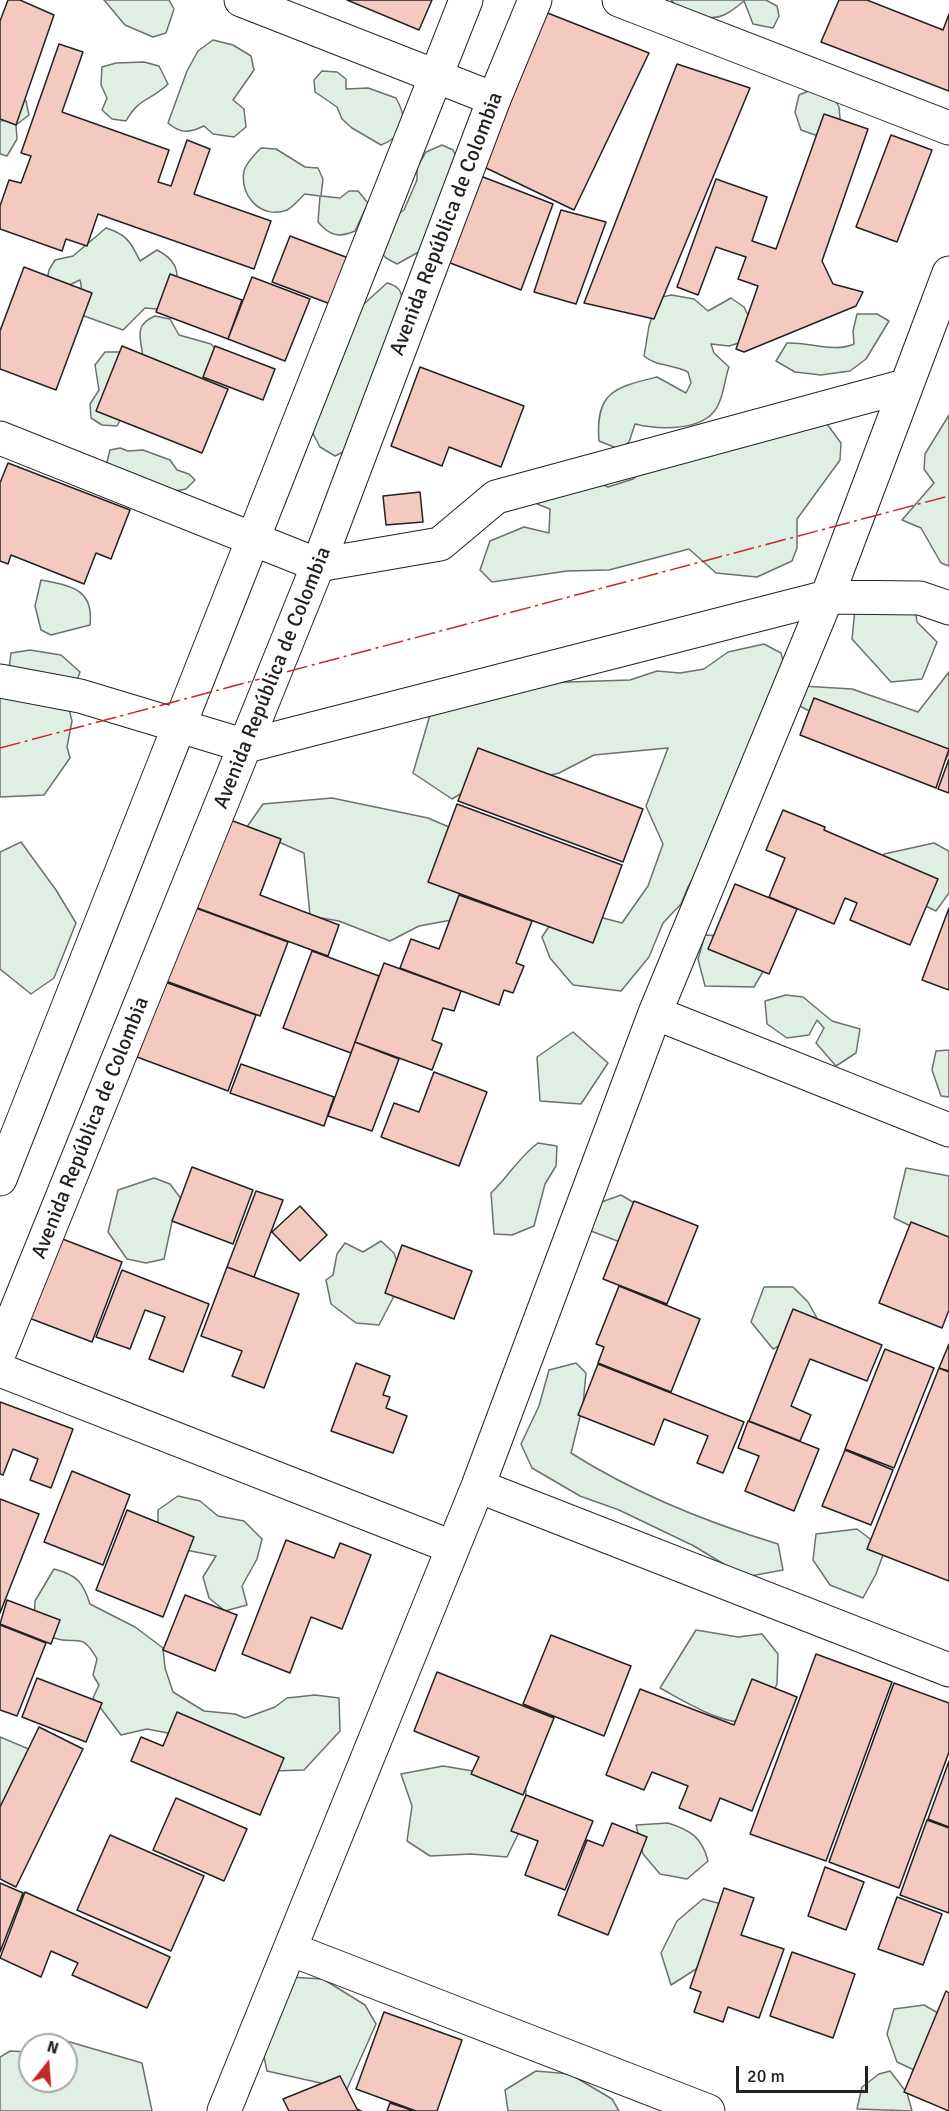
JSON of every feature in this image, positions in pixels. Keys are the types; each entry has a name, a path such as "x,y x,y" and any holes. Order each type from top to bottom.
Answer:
{"street":[{"path":"241,0 494,99"},
{"path":"0,1179 466,0"},
{"name":"Avenida República de Colombia","path":"0,1351 318,565 494,99 535,0"},
{"path":"618,0 949,128"},
{"path":"224,2111 478,1486 655,1013 827,597 949,273"},
{"path":"0,438 318,565 440,544 496,496 905,386"},
{"path":"0,681 80,696 246,746 827,597 920,598 949,608"},
{"path":"655,1013 949,1130"},
{"path":"0,1370 452,1547"},
{"path":"478,1486 949,1670"},
{"path":"290,1949 708,2111"}],"green space":[{"path":"104,0 169,0 174,9 166,33 153,37 125,25"},
{"path":"671,0 766,0 777,6 779,16 773,28 753,24 744,1 727,14 711,17 695,15"},
{"path":"213,40 233,45 251,56 254,70 233,100 244,109 246,127 234,137 213,134 204,126 181,131 168,123 187,71 198,51"},
{"path":"144,62 159,66 168,84 136,107 126,121 112,119 102,110 107,98 101,85 102,67 116,63"},
{"path":"322,71 337,72 346,79 346,89 368,88 396,98 403,114 400,132 381,145 352,128 342,119 337,107 315,92 314,80"},
{"path":"813,89 831,93 839,107 841,129 824,138 801,130 795,112 799,95"},
{"path":"17,96 26,101 29,115 16,125 17,139 7,156 0,154 0,121 8,120"},
{"path":"442,145 453,150 459,162 457,174 446,180 445,190 424,249 397,264 386,258 377,248 391,219 404,210 417,180 417,167 426,152"},
{"path":"261,148 276,149 305,167 318,168 323,179 321,196 340,198 349,191 358,191 368,203 355,231 339,235 322,227 318,222 320,196 305,194 289,209 278,212 269,212 254,204 245,189 244,171"},
{"path":"106,228 127,240 140,261 157,250 166,256 176,268 176,283 167,310 145,308 123,330 84,316 81,307 80,280 63,288 47,280 49,270 55,260 73,256"},
{"path":"387,283 399,289 402,302 351,448 335,456 320,447 310,428 354,313"},
{"path":"671,295 694,299 708,311 731,298 744,307 752,324 746,341 729,346 711,344 714,353 729,367 719,403 705,419 682,427 635,424 629,442 619,449 599,441 601,411 605,401 620,388 657,377 686,393 691,383 688,372 654,362 644,356 649,326 658,298"},
{"path":"857,314 877,314 889,321 866,359 850,371 821,375 795,372 776,361 787,343 839,348 854,344 853,331"},
{"path":"155,316 170,319 179,335 211,344 218,351 206,369 208,382 123,415 117,426 102,425 91,418 90,404 99,390 95,365 105,352 121,352 143,358 141,328"},
{"path":"949,415 949,566 941,563 921,528 902,520 934,483 924,469 925,454"},
{"path":"824,420 841,443 840,460 797,519 797,548 792,561 757,577 716,573 689,549 609,570 567,571 492,582 480,570 490,541 524,527 549,533 550,509 537,504 544,481 575,472 608,487 633,479 655,462"},
{"path":"120,448 128,451 143,450 170,460 177,470 189,474 195,480 186,489 175,491 111,469 107,462 110,450"},
{"path":"41,580 62,584 79,591 88,604 90,625 51,635 41,630 35,606"},
{"path":"855,609 915,609 917,622 937,642 922,679 891,682 852,639"},
{"path":"764,644 781,653 786,672 711,848 688,887 681,904 663,923 649,957 621,991 573,985 550,958 542,937 562,907 622,923 648,886 663,844 646,806 668,748 594,755 559,773 530,780 487,778 452,799 413,773 430,715 539,683 630,680 657,671 680,673 704,669 728,652"},
{"path":"30,650 61,655 80,672 68,705 72,721 67,747 70,758 44,795 0,797 0,692 6,692 11,653"},
{"path":"949,672 949,754 945,761 849,732 796,704 802,686 852,689 918,712"},
{"path":"332,798 428,818 456,830 508,898 457,919 419,926 390,941 339,921 310,916 304,853 281,843 242,834 263,804"},
{"path":"21,842 56,890 76,923 54,978 31,994 0,969 0,852"},
{"path":"934,843 949,851 949,893 936,911 876,882 884,854"},
{"path":"705,935 737,937 765,968 754,987 705,986 698,959"},
{"path":"786,995 803,997 832,1021 860,1029 856,1053 836,1066 816,1043 824,1028 817,1020 809,1035 787,1038 767,1024 765,1001"},
{"path":"573,1032 608,1063 581,1104 540,1101 537,1057"},
{"path":"949,1050 949,1097 941,1096 932,1070 936,1051"},
{"path":"538,1143 557,1146 556,1166 545,1184 534,1226 512,1235 494,1234 491,1193"},
{"path":"906,1168 949,1176 949,1239 929,1235 894,1218"},
{"path":"154,1178 170,1184 182,1200 172,1222 164,1259 146,1263 127,1259 108,1232 118,1190"},
{"path":"621,1195 641,1207 620,1242 583,1228 593,1205"},
{"path":"381,1241 394,1253 403,1279 379,1325 356,1323 331,1304 326,1280 333,1275 337,1254 345,1243 363,1252"},
{"path":"764,1287 793,1287 808,1302 818,1320 799,1336 773,1349 751,1322"},
{"path":"576,1363 586,1373 583,1405 571,1453 645,1494 724,1526 778,1544 783,1570 745,1577 694,1546 619,1510 580,1496 532,1468 521,1444 539,1406 549,1370"},
{"path":"178,1496 200,1501 218,1516 244,1521 262,1539 257,1559 242,1586 247,1605 225,1611 209,1598 203,1577 216,1556 176,1548 158,1537 158,1510"},
{"path":"857,1529 873,1541 887,1544 876,1574 863,1598 830,1585 813,1560 816,1534"},
{"path":"54,1569 78,1580 90,1604 135,1627 163,1648 165,1668 173,1692 204,1711 235,1714 245,1718 275,1707 287,1698 315,1695 339,1698 340,1731 304,1770 272,1771 236,1746 147,1729 121,1735 93,1698 99,1685 93,1675 97,1659 92,1650 82,1642 54,1638 34,1625 35,1601"},
{"path":"696,1630 738,1637 762,1634 778,1654 777,1684 759,1721 747,1723 721,1718 660,1688"},
{"path":"0,1737 38,1753 0,1840"},
{"path":"443,1766 485,1773 510,1770 526,1790 525,1820 507,1857 471,1854 430,1856 407,1841 412,1806 401,1774"},
{"path":"668,1823 689,1832 699,1840 708,1861 687,1879 660,1874 643,1854 636,1825"},
{"path":"703,1899 721,1904 715,1957 671,1985 661,1953 677,1921"},
{"path":"289,1977 323,1979 365,2005 376,2024 347,2089 267,2071 259,2032"},
{"path":"924,2005 938,2013 923,2074 897,2062 887,2034 894,2009"},
{"path":"78,2044 142,2063 152,2111 0,2111 0,2057 10,2051 18,2051 18,2093 78,2093"},
{"path":"536,2071 570,2074 612,2099 619,2111 508,2111 505,2090"},
{"path":"890,2071 907,2093 912,2111 857,2109 862,2087 879,2074"}],"building":[{"path":"8,0 20,0 54,15 16,125 0,119 0,21"},
{"path":"347,0 432,0 419,30"},
{"path":"839,0 867,0 943,30 949,14 949,91 821,42"},
{"path":"545,12 649,53 574,210 484,167"},
{"path":"59,44 83,52 62,112 169,150 158,182 171,186 187,140 210,149 194,194 271,221 254,269 98,214 87,246 66,239 62,251 0,229 0,206 9,180 21,183 31,156 21,153"},
{"path":"677,64 750,88 654,319 584,303"},
{"path":"824,114 868,129 822,261 833,284 863,292 856,306 744,352 736,349 758,286 738,279 746,257 716,247 698,295 677,287 716,179 767,197 752,241 776,249"},
{"path":"891,135 932,150 897,242 856,227"},
{"path":"478,175 553,204 521,290 445,261"},
{"path":"561,210 606,222 576,304 534,292"},
{"path":"290,236 351,259 333,305 272,282"},
{"path":"24,267 92,293 56,390 0,369 0,331"},
{"path":"170,274 242,300 228,339 156,312"},
{"path":"252,277 310,299 285,361 228,339"},
{"path":"122,346 228,389 202,453 96,411"},
{"path":"215,346 275,369 263,400 203,377"},
{"path":"420,367 524,406 501,467 449,447 442,466 391,446"},
{"path":"8,463 130,510 111,559 96,553 84,584 11,555 8,564 0,561 0,483"},
{"path":"420,492 423,522 386,525 383,496"},
{"path":"814,698 949,749 936,788 800,735"},
{"path":"478,748 643,809 623,862 458,801"},
{"path":"949,759 949,793 938,789"},
{"path":"457,804 622,865 593,943 428,882"},
{"path":"783,810 938,879 910,945 850,920 857,903 845,898 834,924 769,897 785,858 766,850"},
{"path":"225,818 281,839 260,895 339,925 328,956 192,906"},
{"path":"735,884 797,909 769,974 708,949"},
{"path":"459,895 532,921 516,963 524,966 513,993 504,990 499,1005 400,968 411,939 439,949"},
{"path":"193,907 288,942 260,1016 166,981"},
{"path":"949,908 949,990 922,980"},
{"path":"312,951 379,976 351,1053 283,1028"},
{"path":"384,963 461,991 454,1011 443,1008 432,1040 442,1044 432,1070 355,1042"},
{"path":"165,982 256,1015 228,1091 137,1057"},
{"path":"355,1042 399,1059 372,1131 328,1116"},
{"path":"241,1064 334,1097 324,1126 230,1093"},
{"path":"434,1072 487,1092 459,1166 381,1137 394,1103 419,1112"},
{"path":"192,1167 253,1190 233,1244 172,1221"},
{"path":"256,1191 283,1200 254,1277 227,1267"},
{"path":"634,1201 698,1226 667,1304 603,1279"},
{"path":"300,1206 327,1235 300,1261 272,1232"},
{"path":"911,1222 949,1237 949,1310 942,1328 879,1303"},
{"path":"60,1238 122,1262 92,1342 29,1318"},
{"path":"402,1245 472,1271 454,1319 385,1293"},
{"path":"227,1267 299,1294 264,1388 232,1376 242,1351 201,1336"},
{"path":"122,1270 209,1304 183,1372 149,1359 165,1317 145,1310 130,1349 96,1337"},
{"path":"619,1286 700,1319 671,1392 598,1363 604,1347 596,1344"},
{"path":"793,1309 882,1345 867,1381 810,1359 791,1406 811,1415 800,1441 749,1421"},
{"path":"949,1344 949,1371 939,1368"},
{"path":"885,1349 934,1368 894,1468 845,1449"},
{"path":"356,1363 390,1376 383,1395 390,1397 386,1408 407,1416 393,1453 331,1431"},
{"path":"598,1364 744,1422 723,1473 697,1463 708,1436 664,1419 654,1445 578,1415"},
{"path":"939,1368 949,1372 949,1581 867,1549"},
{"path":"0,1402 73,1429 51,1488 30,1480 38,1459 13,1449 3,1475 0,1474"},
{"path":"748,1421 819,1449 794,1511 745,1491 759,1456 738,1448"},
{"path":"845,1450 893,1470 871,1525 822,1506"},
{"path":"72,1471 130,1495 103,1565 44,1542"},
{"path":"0,1499 39,1514 0,1613"},
{"path":"127,1510 194,1537 163,1617 96,1590"},
{"path":"286,1540 334,1558 340,1543 371,1555 342,1629 311,1617 290,1673 242,1654"},
{"path":"185,1595 237,1615 215,1671 163,1650"},
{"path":"7,1600 60,1620 51,1644 0,1624"},
{"path":"0,1625 46,1643 17,1716 0,1710"},
{"path":"551,1635 631,1666 604,1736 523,1704"},
{"path":"816,1654 892,1682 826,1861 750,1834"},
{"path":"437,1672 554,1718 523,1795 471,1774 479,1757 414,1731"},
{"path":"37,1678 102,1703 86,1742 22,1717"},
{"path":"752,1679 797,1697 752,1811 720,1798 711,1821 679,1808 688,1786 652,1772 644,1790 606,1775 640,1689 734,1725"},
{"path":"894,1683 949,1703 949,1752 899,1888 829,1862"},
{"path":"177,1712 284,1758 260,1815 131,1761 141,1737 163,1746"},
{"path":"39,1727 83,1749 16,1887 0,1879 0,1807"},
{"path":"949,1761 949,1827 928,1819"},
{"path":"526,1795 593,1821 565,1890 525,1875 538,1841 511,1831"},
{"path":"176,1798 247,1829 224,1881 153,1850"},
{"path":"927,1820 949,1828 949,1913 900,1895"},
{"path":"612,1823 647,1837 608,1935 558,1915 587,1840 603,1846"},
{"path":"110,1835 204,1876 171,1951 77,1910"},
{"path":"825,1867 864,1882 846,1930 808,1916"},
{"path":"0,1883 23,1893 0,1952"},
{"path":"724,1888 754,1898 741,1935 784,1949 759,2018 728,2007 723,2022 694,2012 701,1992 690,1988"},
{"path":"25,1892 170,1957 147,2008 72,1975 78,1963 51,1951 41,1977 0,1958"},
{"path":"897,1897 942,1914 923,1965 878,1949"},
{"path":"792,1952 855,1974 833,2038 770,2016"},
{"path":"946,1991 949,1993 949,2111 904,2092"},
{"path":"384,2012 462,2040 437,2111 416,2111 356,2089"},
{"path":"340,2076 357,2109 361,2111 289,2111 283,2099"},
{"path":"390,2103 414,2111 387,2111"}],"power":[{"path":"0,748 949,496"}]}
